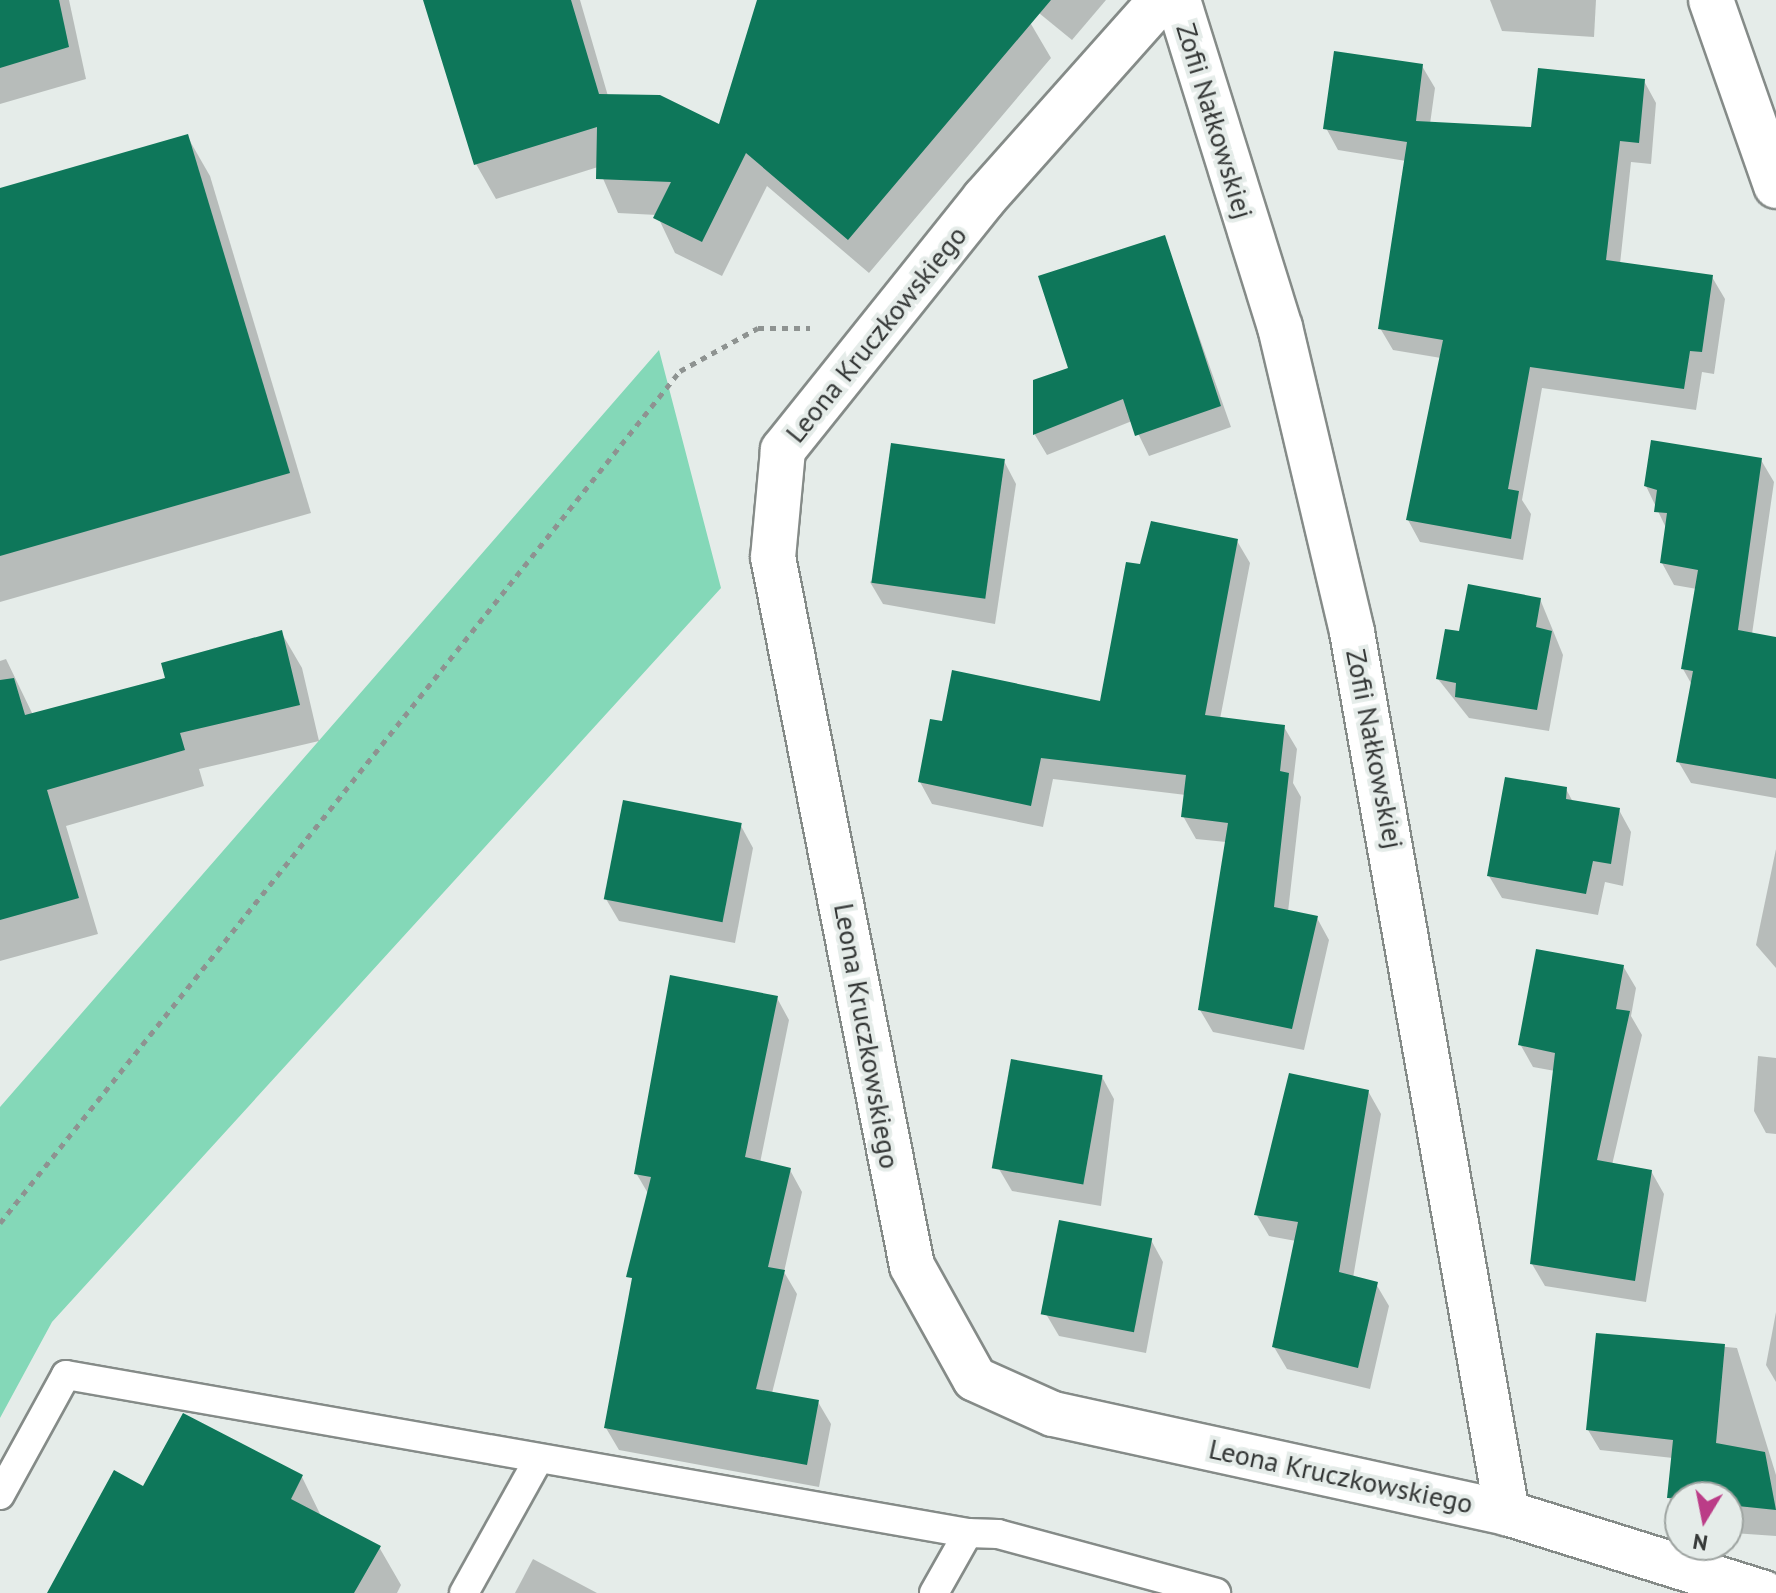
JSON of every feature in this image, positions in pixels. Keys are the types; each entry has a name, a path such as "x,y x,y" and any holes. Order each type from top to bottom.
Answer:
{"street":[{"name":"Leona Kruczkowskiego","path":"1161,0 974,211 783,450 773,557 912,1266 975,1379 1053,1414 1507,1513 1764,1593"},
{"name":"Zofii Nałkowskiej","path":"1178,0 1280,327 1352,632 1507,1513"},
{"path":"1711,0 1776,186"}],"lane":[{"path":"0,1495 66,1375 537,1462 968,1533 998,1534 1216,1593"},
{"path":"464,1593 537,1462"},
{"path":"934,1593 968,1533"}],"path":[{"path":"0,1223 680,371 758,328 820,328 810,339"}],"green space":[{"path":"659,350 721,588 52,1322 0,1418 0,1107"}],"building":[{"path":"0,0 59,0 69,47 0,68"},
{"path":"423,0 571,0 599,94 660,95 719,124 757,0 1051,0 848,240 746,153 702,242 653,218 671,182 596,179 597,127 474,165"},
{"path":"1334,51 1423,64 1416,121 1531,127 1538,68 1645,79 1639,143 1620,141 1606,260 1713,275 1702,352 1690,351 1684,389 1530,367 1508,489 1519,491 1511,539 1406,520 1443,340 1378,329 1407,142 1323,129"},
{"path":"188,134 290,473 0,556 0,188"},
{"path":"1165,235 1221,406 1135,436 1123,399 1033,435 1033,380 1068,368 1038,276"},
{"path":"1651,440 1762,458 1738,630 1776,637 1776,779 1676,762 1693,671 1681,669 1698,570 1660,563 1667,513 1654,512 1657,490 1644,486"},
{"path":"891,443 1005,459 985,599 871,583"},
{"path":"1151,521 1238,539 1205,715 1285,725 1280,771 1289,773 1274,907 1318,916 1292,1029 1198,1010 1228,823 1181,817 1186,775 1041,758 1031,806 918,782 930,719 942,721 952,670 1100,701 1126,562 1140,564"},
{"path":"1468,584 1541,598 1536,627 1552,631 1537,710 1455,697 1456,683 1436,679 1445,629 1459,631"},
{"path":"282,630 300,705 180,733 185,750 47,790 79,898 0,920 0,680 14,678 25,715 165,678 161,663"},
{"path":"1505,777 1567,787 1566,799 1620,808 1611,864 1593,861 1586,894 1487,876"},
{"path":"623,800 742,823 723,922 604,899"},
{"path":"1536,949 1624,965 1616,1009 1630,1011 1597,1160 1652,1170 1635,1281 1530,1264 1555,1053 1518,1045"},
{"path":"670,975 778,996 745,1157 791,1168 768,1267 785,1270 756,1389 819,1400 807,1465 604,1428 632,1278 626,1277 651,1177 634,1174"},
{"path":"1011,1059 1103,1075 1083,1184 992,1168"},
{"path":"1289,1073 1369,1090 1339,1272 1378,1282 1358,1368 1272,1347 1298,1222 1254,1215"},
{"path":"1059,1220 1152,1238 1134,1332 1041,1314"},
{"path":"1596,1333 1725,1344 1716,1443 1765,1452 1776,1510 1744,1507 1744,1481 1669,1481 1673,1440 1586,1430"},
{"path":"183,1413 303,1475 291,1499 381,1546 354,1593 47,1593 114,1470 143,1486"}]}
